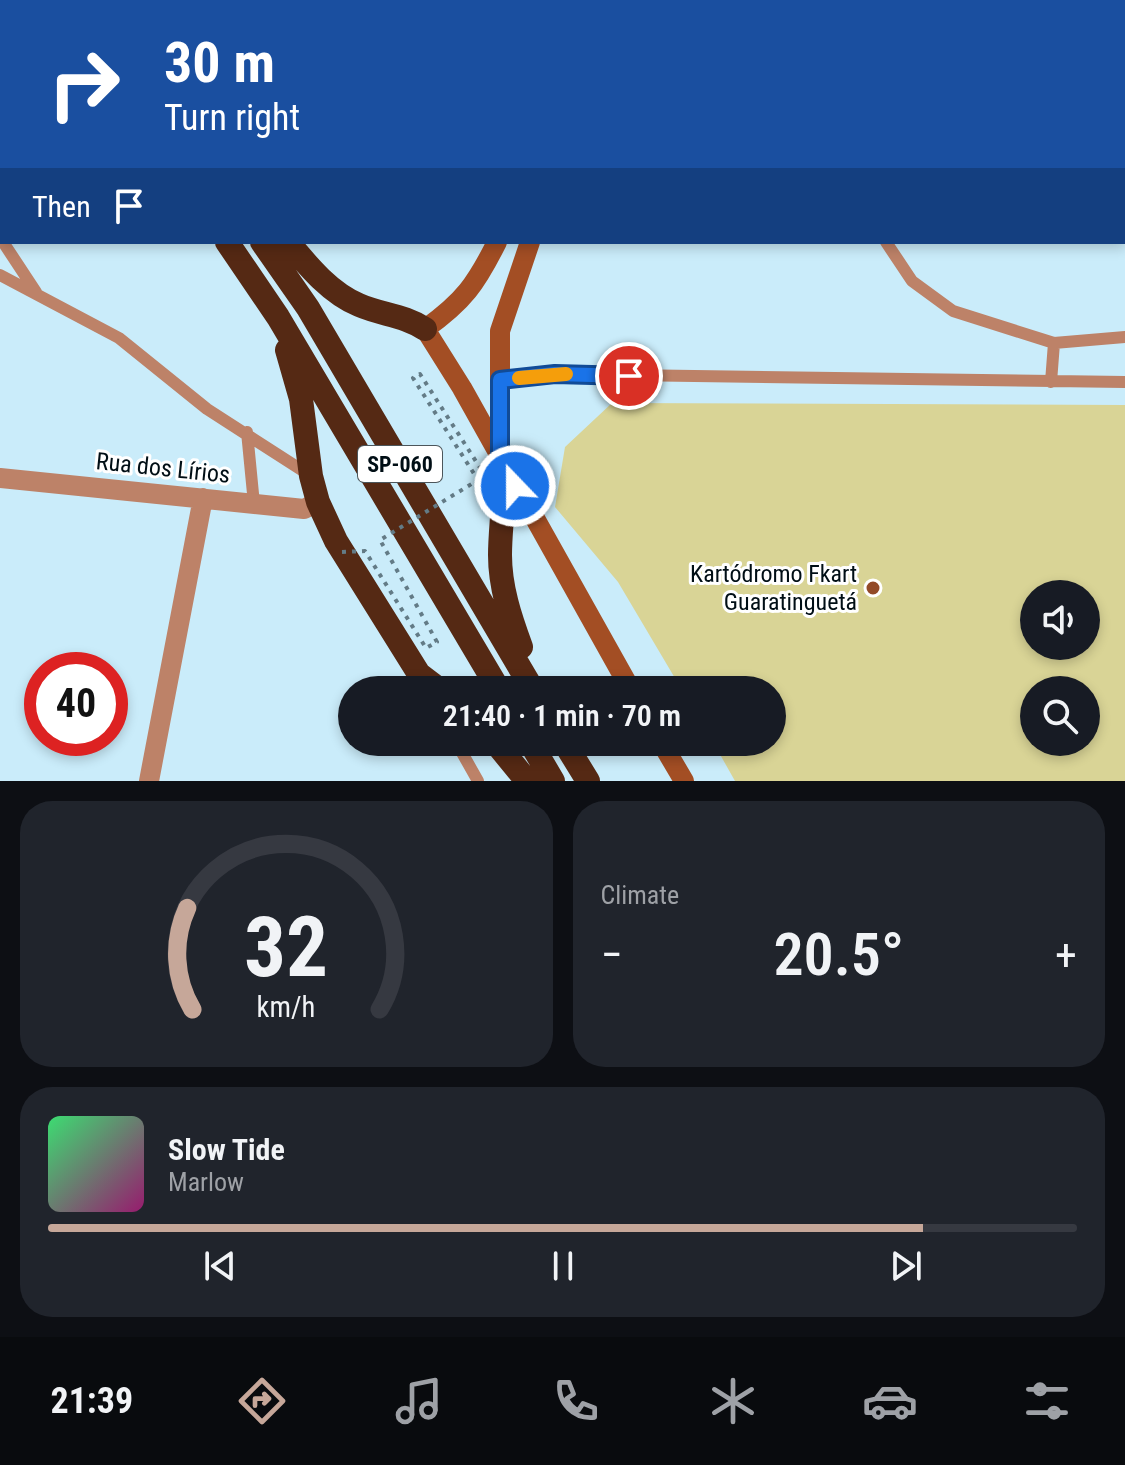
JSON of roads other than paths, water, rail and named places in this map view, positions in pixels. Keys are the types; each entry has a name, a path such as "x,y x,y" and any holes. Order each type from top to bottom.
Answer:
{"highway":[{"name":"SP-060","path":"228,244 278,317 491,676"},
{"name":"SP-060","path":"263,244 308,308 528,676"},
{"path":"290,244 326,284 358,305 409,319 425,329"},
{"path":"278,317 301,399 311,476 318,502 342,552 419,676"},
{"path":"502,470 500,558 507,608 531,676"},
{"path":"506,756 527,781"},
{"path":"538,756 553,781"},
{"path":"573,756 588,781"}],"street":[{"path":"496,244 472,288 452,310 425,329 462,388 502,470 623,676"},
{"path":"502,325 529,244"},
{"path":"472,288 487,290 500,302 502,470"},
{"name":"Rua dos Lírios","path":"0,478 304,509 318,502"},
{"path":"149,781 203,498"},
{"path":"669,756 684,781"}],"lane":[{"path":"4,244 38,295"},
{"path":"887,244 912,281 953,311 1054,343 1125,337"},
{"path":"0,275 119,338 207,409 311,476"},
{"path":"1051,382 1054,343"},
{"path":"500,380 555,374 1125,382"},
{"path":"247,432 254,504"},
{"path":"464,756 478,781"}],"place":[{"name":"Kartódromo Fkart Guaratinguetá","path":"873,588"}]}
